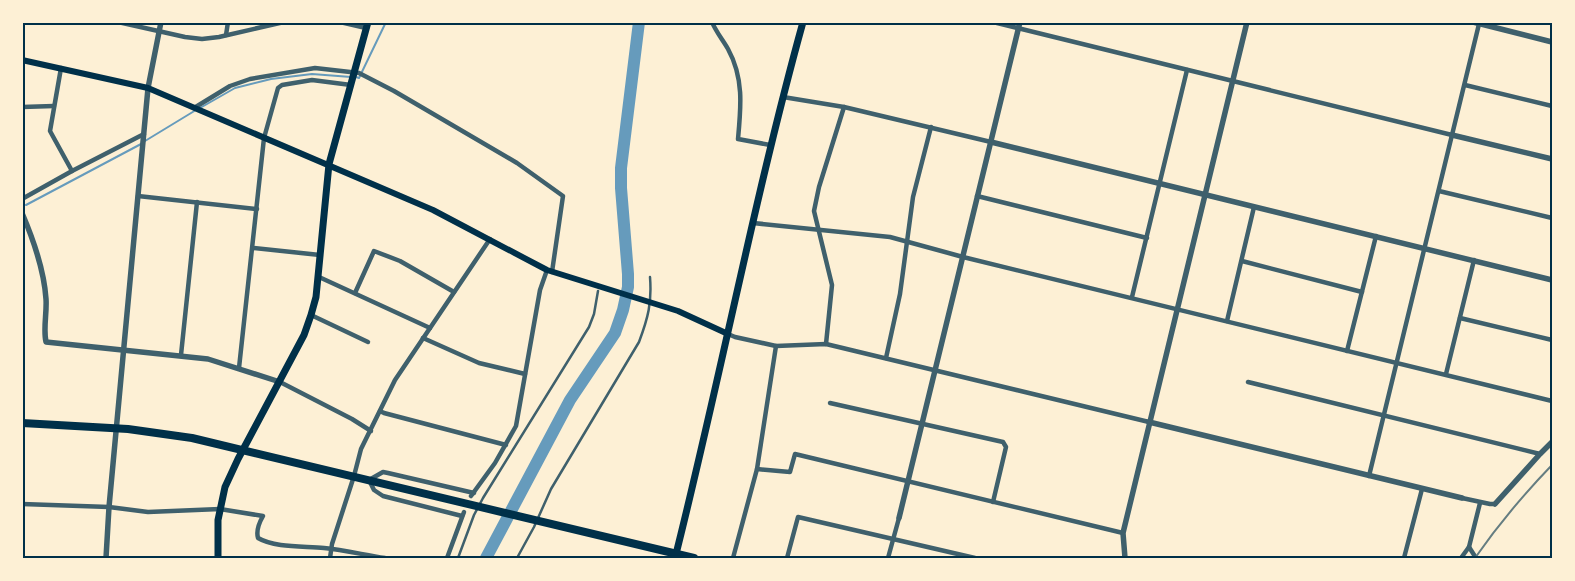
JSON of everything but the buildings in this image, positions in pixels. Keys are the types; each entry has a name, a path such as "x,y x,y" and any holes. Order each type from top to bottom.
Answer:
{"highway":[{"path":"22,422 117,428 174,435 243,449 676,556 694,558"}],"main road":[{"path":"676,556 770,145 803,22"},
{"path":"218,558 220,509 228,479 304,335 311,315 319,277 329,164 351,84 358,73 367,25"},
{"path":"22,60 148,88 433,210 549,271 600,289 680,312 728,334"}],"street":[{"path":"118,22 192,38 219,37 284,22"},
{"path":"106,558 109,507 148,88 161,22"},
{"path":"226,35 228,22"},
{"path":"340,22 367,25"},
{"path":"712,22 728,49 740,83 741,106 738,139 770,145"},
{"path":"993,22 1019,26 1187,70 1552,159"},
{"path":"1125,558 1122,533 1247,22"},
{"path":"1369,476 1465,85 1476,23 1552,42"},
{"path":"888,558 1019,26"},
{"path":"60,68 50,131 72,171"},
{"path":"197,109 230,86 250,80 315,68 358,73 394,91 517,163 563,196 549,271 540,290 516,426 496,463 472,494 388,472 383,472 369,480 378,494 463,514 448,558"},
{"path":"1132,297 1187,70"},
{"path":"239,368 264,138 278,88 282,85 312,80 351,84"},
{"path":"1465,85 1552,106"},
{"path":"782,96 844,107 930,127 1552,280"},
{"path":"22,107 54,106"},
{"path":"826,344 832,285 814,211 819,188 844,107"},
{"path":"886,358 900,294 913,197 930,127"},
{"path":"22,199 72,171 144,136"},
{"path":"1438,191 1552,218"},
{"path":"138,196 257,209"},
{"path":"977,196 1147,238"},
{"path":"181,355 197,202"},
{"path":"1227,321 1254,207"},
{"path":"23,215 34,241 44,280 46,342 208,359 280,382 352,419 371,431"},
{"path":"752,223 890,237 908,241 963,257 1552,401"},
{"path":"1347,351 1376,236"},
{"path":"330,558 331,549 361,449 395,380 490,239"},
{"path":"252,248 320,255"},
{"path":"355,293 374,251 400,261 454,292"},
{"path":"1446,374 1474,260"},
{"path":"1242,261 1362,292"},
{"path":"319,277 430,328"},
{"path":"311,315 368,342"},
{"path":"1460,318 1552,340"},
{"path":"728,334 776,346 826,344 1480,503 1495,504 1552,442"},
{"path":"422,338 479,363 525,374"},
{"path":"733,558 757,469 776,346"},
{"path":"1248,382 1540,454"},
{"path":"830,403 1003,442 1006,447 993,502"},
{"path":"380,411 506,445"},
{"path":"757,469 790,472 795,454 1122,533"},
{"path":"1404,558 1422,489"},
{"path":"1462,558 1468,547 1480,503"},
{"path":"22,504 109,507 148,512 220,509 263,516 257,535 262,540 385,558"},
{"path":"787,558 798,517 975,558"},
{"path":"1468,547 1476,558"}],"lane":[{"path":"516,558 559,476 639,342 644,330 649,302 650,277"},
{"path":"458,558 480,507 531,419 589,326 600,289"}],"waterway":[{"path":"356,77 359,78 386,22"},
{"path":"486,558 570,400 615,333 623,310 628,287 628,274 621,168 639,22"},
{"path":"200,108 235,88 271,79 312,74 351,77"},
{"path":"145,141 196,110"},
{"path":"26,205 141,144"}],"railway":[{"path":"1475,558 1531,487 1552,465"}]}
